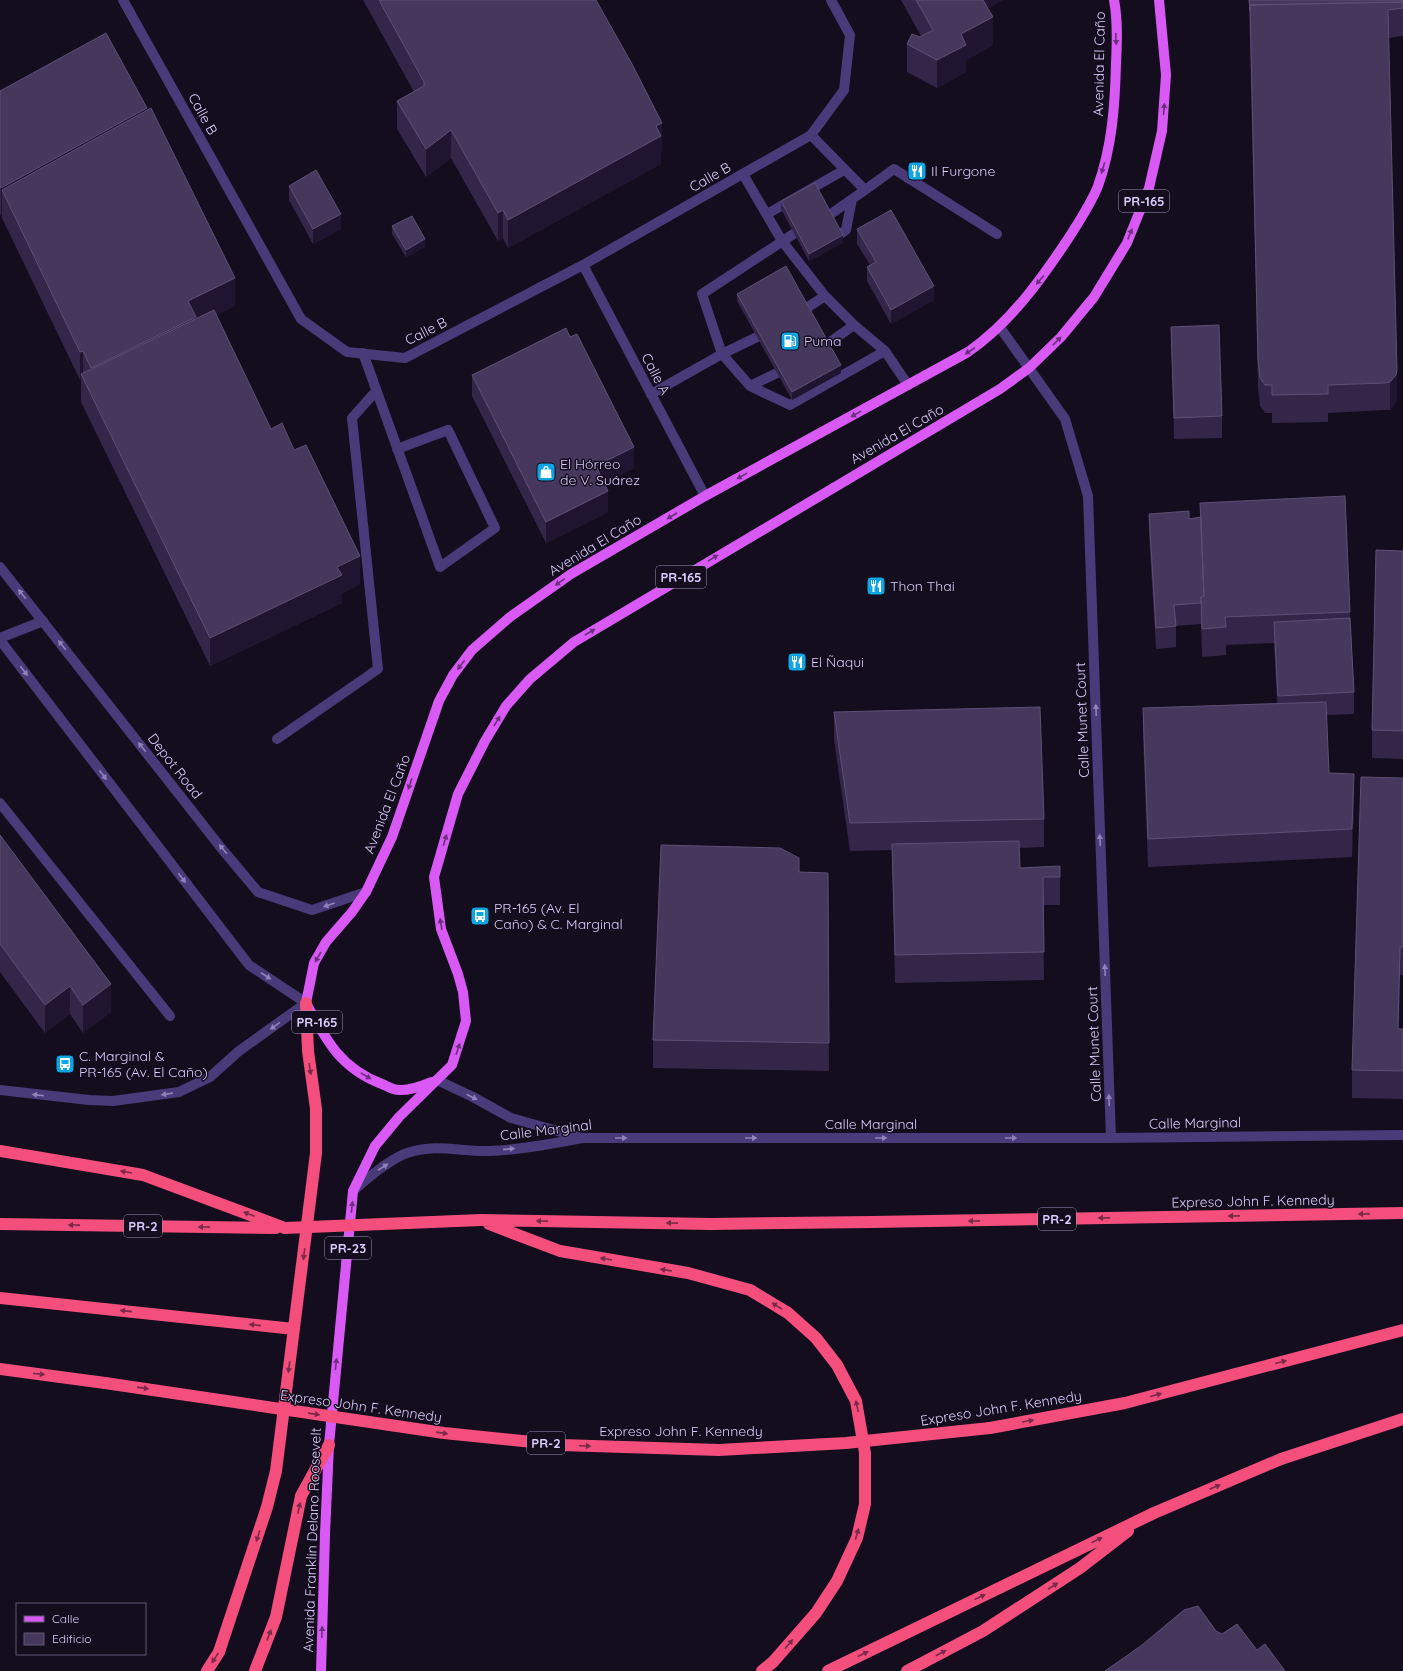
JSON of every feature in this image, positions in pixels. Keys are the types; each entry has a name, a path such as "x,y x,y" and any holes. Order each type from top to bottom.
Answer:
{"highway":[{"path":"207,1671 219,1652 249,1565 271,1493 276,1471 316,1153 316,1109 308,1051 306,1003"},
{"path":"0,1151 143,1176 285,1228"},
{"name":"Expreso John F. Kennedy","path":"0,1224 285,1228 481,1220 710,1224 1403,1213"},
{"path":"481,1220 560,1251 688,1273 750,1290 788,1313 816,1338 837,1365 856,1401 865,1453 865,1504 857,1538 837,1581 816,1614 773,1662 762,1671"},
{"path":"0,1298 294,1329"},
{"name":"Expreso John F. Kennedy","path":"0,1369 444,1433 561,1445 718,1450 846,1443 990,1428 1125,1403 1403,1330"},
{"path":"828,1671 1147,1516 1281,1459 1403,1419"},
{"path":"255,1671 276,1617 301,1496 329,1445"},
{"path":"907,1671 983,1631 1080,1568 1147,1516"}],"main road":[{"name":"Avenida El Caño","path":"1114,0 1117,44 1115,104 1108,152 1097,187 1078,224 1044,276 999,326 982,343 968,352 705,496 572,574 510,617 472,650 453,675 439,701 392,837 366,892 352,912 326,942 314,963 306,1003 333,1049 349,1067 373,1081 399,1090 420,1087 437,1080 452,1065 466,1021 461,986 441,929 434,877 458,794 485,741 506,706 530,679 574,642 733,546 1000,389 1030,368 1061,337 1094,297 1127,244 1149,188 1162,131 1166,75 1159,0"},
{"name":"Avenida Franklin Delano Roosevelt","path":"321,1671 329,1445 353,1191 375,1146 399,1117 437,1080"}],"street":[{"name":"Calle B","path":"123,0 301,318 347,352 405,358 583,266 811,135 844,90 850,35 831,0"},
{"path":"811,135 865,190"},
{"path":"828,216 894,169 997,234"},
{"path":"766,214 844,170"},
{"path":"743,174 782,241 796,261 825,296 854,325 885,351 908,385"},
{"path":"839,235 846,230 852,199"},
{"path":"794,233 702,294 722,354 750,386 790,405 885,351"},
{"path":"796,261 806,254"},
{"name":"Calle A","path":"583,266 705,496"},
{"path":"805,309 825,296"},
{"path":"826,345 854,325"},
{"name":"Calle Munet Court","path":"999,326 1065,419 1088,496 1111,1138"},
{"path":"651,394 722,354 757,337"},
{"path":"363,354 397,449 435,552 440,567 495,528 448,430 397,449"},
{"path":"750,386 777,373"},
{"path":"277,739 378,669 352,418 376,391"},
{"name":"Depot Road","path":"0,567 222,849 258,892 312,910 366,892"},
{"path":"0,1090 113,1102 179,1092 210,1077 239,1051 306,1003 249,965 0,639 44,621"},
{"path":"0,803 170,1016"},
{"path":"437,1080 474,1097 511,1118 582,1138"},
{"name":"Calle Marginal","path":"353,1191 378,1170 402,1155 427,1148 489,1151 546,1145 582,1138 1111,1138 1403,1135"}],"building":[{"path":"379,0 596,0 632,64 662,123 656,126 661,136 508,220 503,210 498,213 451,130 426,149 397,101 424,86 424,82"},
{"path":"916,0 983,0 993,17 961,34 966,45 937,60 907,44 912,34 920,37 933,30"},
{"path":"1249,0 1403,0 1403,2 1250,5 1250,11"},
{"path":"1403,2 1403,8 1388,10 1396,375 1390,382 1384,383 1328,385 1328,394 1272,395 1272,385 1265,385 1260,378 1258,360 1250,5"},
{"path":"106,33 147,108 1,188 0,91"},
{"path":"151,108 235,278 188,301 196,317 91,368 83,351 80,352 2,190"},
{"path":"316,170 341,214 313,229 289,186"},
{"path":"815,183 843,235 809,254 781,201"},
{"path":"891,210 934,286 891,310 867,267 876,262 857,229"},
{"path":"412,216 425,239 406,250 392,226"},
{"path":"786,266 841,365 792,392 737,294"},
{"path":"214,310 271,429 282,423 294,450 306,445 360,556 337,567 342,575 210,638 81,374"},
{"path":"1219,325 1222,416 1174,418 1171,327"},
{"path":"566,328 570,337 577,334 634,447 596,466 608,491 546,522 472,375"},
{"path":"1345,496 1350,612 1225,617 1226,627 1202,629 1201,597 1204,596 1200,503"},
{"path":"1189,511 1189,519 1201,517 1204,596 1201,597 1201,603 1174,605 1176,626 1156,628 1149,514"},
{"path":"1376,550 1403,551 1403,731 1372,730"},
{"path":"1350,618 1354,692 1278,696 1274,622"},
{"path":"1326,702 1329,773 1354,774 1352,829 1148,839 1143,708"},
{"path":"1040,707 1044,819 850,823 834,712"},
{"path":"1361,777 1403,778 1403,947 1400,947 1398,1029 1403,1029 1403,1071 1352,1070"},
{"path":"0,835 111,984 83,1005 70,986 45,1005 0,944"},
{"path":"1019,841 1020,868 1060,866 1060,877 1043,877 1044,952 895,955 892,844"},
{"path":"661,845 780,848 799,858 799,872 828,873 829,1043 653,1040"},
{"path":"1198,1606 1216,1631 1222,1634 1237,1624 1257,1650 1265,1644 1285,1671 1105,1671 1142,1645 1184,1610"}],"place":[{"name":"Il Furgone","path":"917,171"},
{"name":"Puma","path":"790,341"},
{"name":"El Hórreo de V. Suárez","path":"546,472"},
{"name":"Thon Thai","path":"876,586"},
{"name":"El Ñaqui","path":"797,662"},
{"name":"PR-165 (Av. El Caño) & C. Marginal","path":"480,916"},
{"name":"C. Marginal & PR-165 (Av. El Caño)","path":"65,1064"}]}
